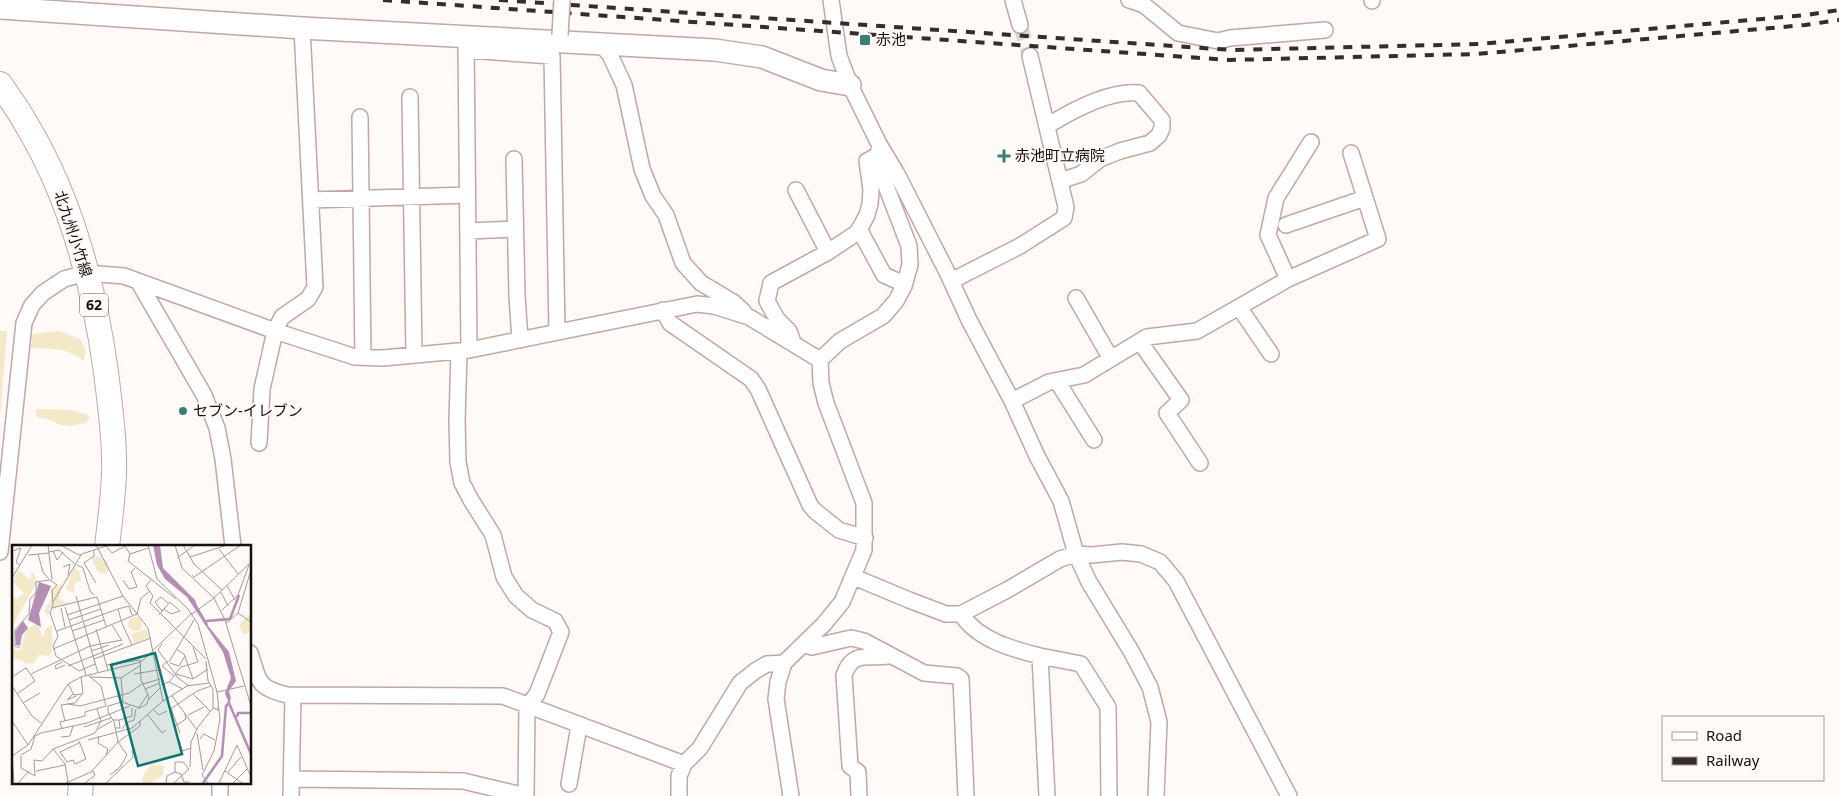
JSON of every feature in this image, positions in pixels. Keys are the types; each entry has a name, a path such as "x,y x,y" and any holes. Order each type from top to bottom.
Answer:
{"main road":[{"name":"北九州小竹線","path":"0,84 25,121 56,182 74,228 101,336 112,430 114,474 107,545"}],"street":[{"path":"560,38 562,0"},
{"path":"831,0 839,56 879,149 897,174 1061,501 1076,554 1089,582 1131,651 1150,687 1158,722 1156,796"},
{"path":"1012,0 1020,25"},
{"path":"1129,0 1144,5 1178,33 1218,41 1230,38 1325,30"},
{"path":"0,8 302,28 466,43 552,56 556,332"},
{"path":"259,443 262,388 275,331 282,317 308,299 315,287 302,28"},
{"path":"466,43 560,38 600,43 715,50 762,57 821,80 850,84"},
{"path":"291,779 462,781 522,796 527,707 537,694 561,632 555,621 532,610 516,596 504,577 493,534 470,500 462,483 458,462 457,445 464,351 468,231 466,43"},
{"path":"600,43 610,55 624,85 642,169 653,196 666,215 683,263 701,283 732,302 749,317 820,360"},
{"path":"951,281 1020,246 1064,218 1066,207 1030,56"},
{"path":"1047,126 1090,102 1129,92 1139,93 1162,120 1162,128 1159,135 1150,143 1120,151 1100,159 1081,174 1060,181"},
{"path":"410,97 414,356"},
{"path":"360,117 363,357"},
{"path":"1288,279 1268,235 1276,198 1311,142"},
{"path":"794,344 789,331 777,319 767,301 771,283 828,252 859,230 867,215 870,204 867,161 879,149"},
{"path":"791,796 776,698 778,682 784,663 824,624 842,602 864,550 865,538 864,504 826,403 821,383 820,360 840,341 883,316 896,301 910,265 909,246 883,178 879,149"},
{"path":"1012,401 1049,382 1084,375 1146,338 1197,331 1288,279 1378,240 1351,153"},
{"path":"514,159 516,296 520,340"},
{"path":"796,190 828,252"},
{"path":"311,200 467,195"},
{"path":"1286,225 1366,198"},
{"path":"468,231 515,229"},
{"path":"859,230 884,275 904,284"},
{"path":"0,552 2,500 24,323 32,305 43,293 64,279 86,273 124,276 275,331 356,357 383,358 464,351 697,304 714,306 749,317"},
{"path":"138,281 204,395 217,428 223,459 233,545"},
{"path":"1076,298 1111,359"},
{"path":"1240,307 1271,354"},
{"path":"662,310 670,323 751,379 762,398 810,505 839,530 865,538"},
{"path":"1140,342 1181,400 1167,413 1200,463"},
{"path":"1057,381 1094,440"},
{"path":"854,577 946,614 961,614 1060,559 1076,554 1092,555 1122,552 1141,554 1160,562 1176,581 1289,796"},
{"path":"961,614 967,624 1008,648 1081,664 1108,707 1109,796"},
{"path":"804,644 812,647 851,638 864,641 924,673 957,676 961,679 966,796"},
{"path":"859,796 858,772 850,766 844,675 847,666 858,658 868,655 890,656"},
{"path":"1040,656 1047,796"},
{"path":"251,660 254,683 268,690 293,695 503,696 527,707 684,764"},
{"path":"679,796 679,776 684,764 700,748 740,683 767,664 784,663"},
{"path":"291,796 293,695"},
{"path":"569,784 579,726"}],"shaded area":[{"path":"0,331 7,331 0,419"},
{"path":"60,331 81,340 86,352 83,361 72,353 65,351 31,348 32,334"},
{"path":"35,410 72,410 90,416 86,423 71,426 60,425 51,420 37,417"}],"tunnel":[{"path":"1020,25 1030,56"}],"railway":[{"path":"383,0 1229,60 1477,54 1805,25 1839,20"},
{"path":"499,0 1232,50 1480,44 1806,15 1839,10"}],"place":[{"name":"赤池","path":"865,40"},
{"name":"赤池町立病院","path":"1004,156"},
{"name":"セブン-イレブン","path":"183,411"}]}
